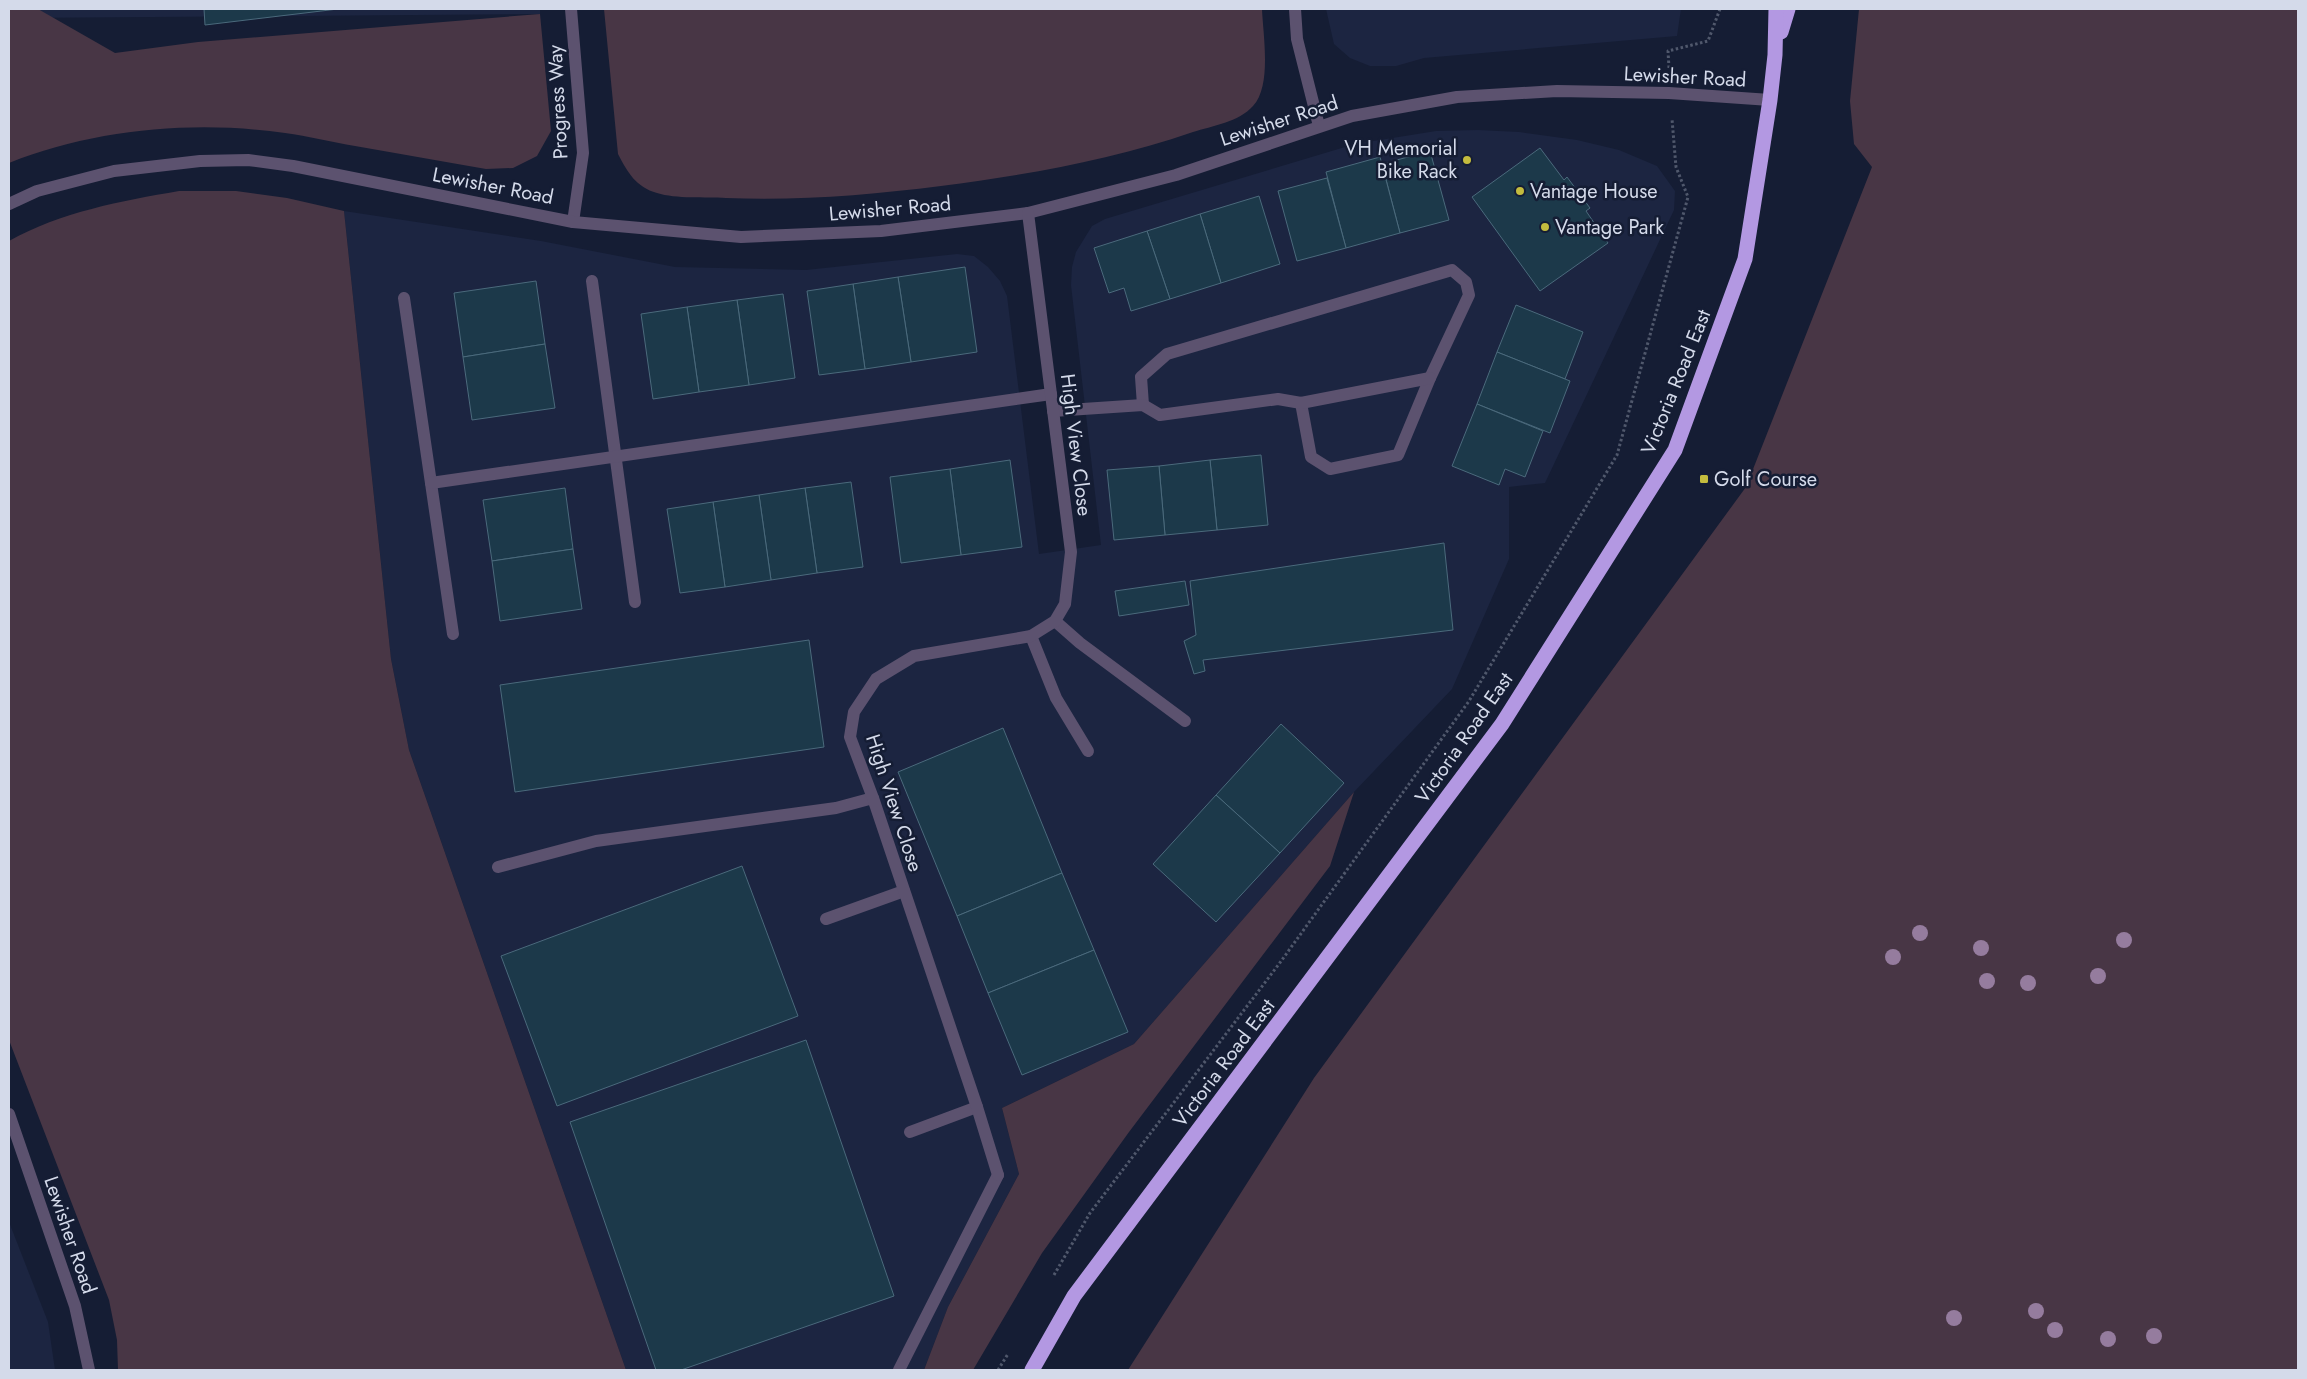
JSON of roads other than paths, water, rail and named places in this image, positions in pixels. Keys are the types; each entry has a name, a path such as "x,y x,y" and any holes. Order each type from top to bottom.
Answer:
{"highway":[{"name":"Victoria Road East","path":"1032,1370 1074,1296 1502,724 1675,450 1745,259 1770,100 1775,55 1776,9"},
{"name":"Victoria Road East","path":"1775,55 1788,9"}],"street":[{"name":"Progress Way","path":"571,9 583,153 573,222"},
{"path":"1295,9 1297,40 1319,126"},
{"name":"Lewisher Road","path":"9,204 37,191 114,171 200,161 248,160 293,166 573,222 741,237 881,231 1028,213 1176,175 1352,116 1457,97 1557,91 1669,93 1770,100"},
{"name":"High View Close","path":"899,1370 998,1175 873,798 850,737 854,712 876,679 914,656 1030,636 1055,621 1065,604 1071,552 1028,213"},
{"path":"1143,405 1141,377 1167,354 1452,270 1466,282 1469,295 1430,378 1398,456 1330,470 1311,457 1301,403"},
{"path":"592,281 635,602"},
{"path":"404,298 453,634"},
{"path":"1053,411 1143,405 1160,416 1278,398 1301,403 1430,378"},
{"path":"431,483 1051,394"},
{"path":"1055,621 1088,649 1185,721"},
{"path":"1030,636 1056,698 1088,751"},
{"path":"498,867 596,841 836,808 873,798"},
{"path":"826,920 904,892"},
{"path":"910,1132 977,1107"},
{"name":"Lewisher Road","path":"9,1114 75,1306 89,1370"}],"place":[{"name":"VH Memorial Bike Rack","path":"1467,160"},
{"name":"Vantage House","path":"1520,191"},
{"name":"Vantage Park","path":"1545,227"},
{"name":"Golf Course","path":"1704,479"}]}
